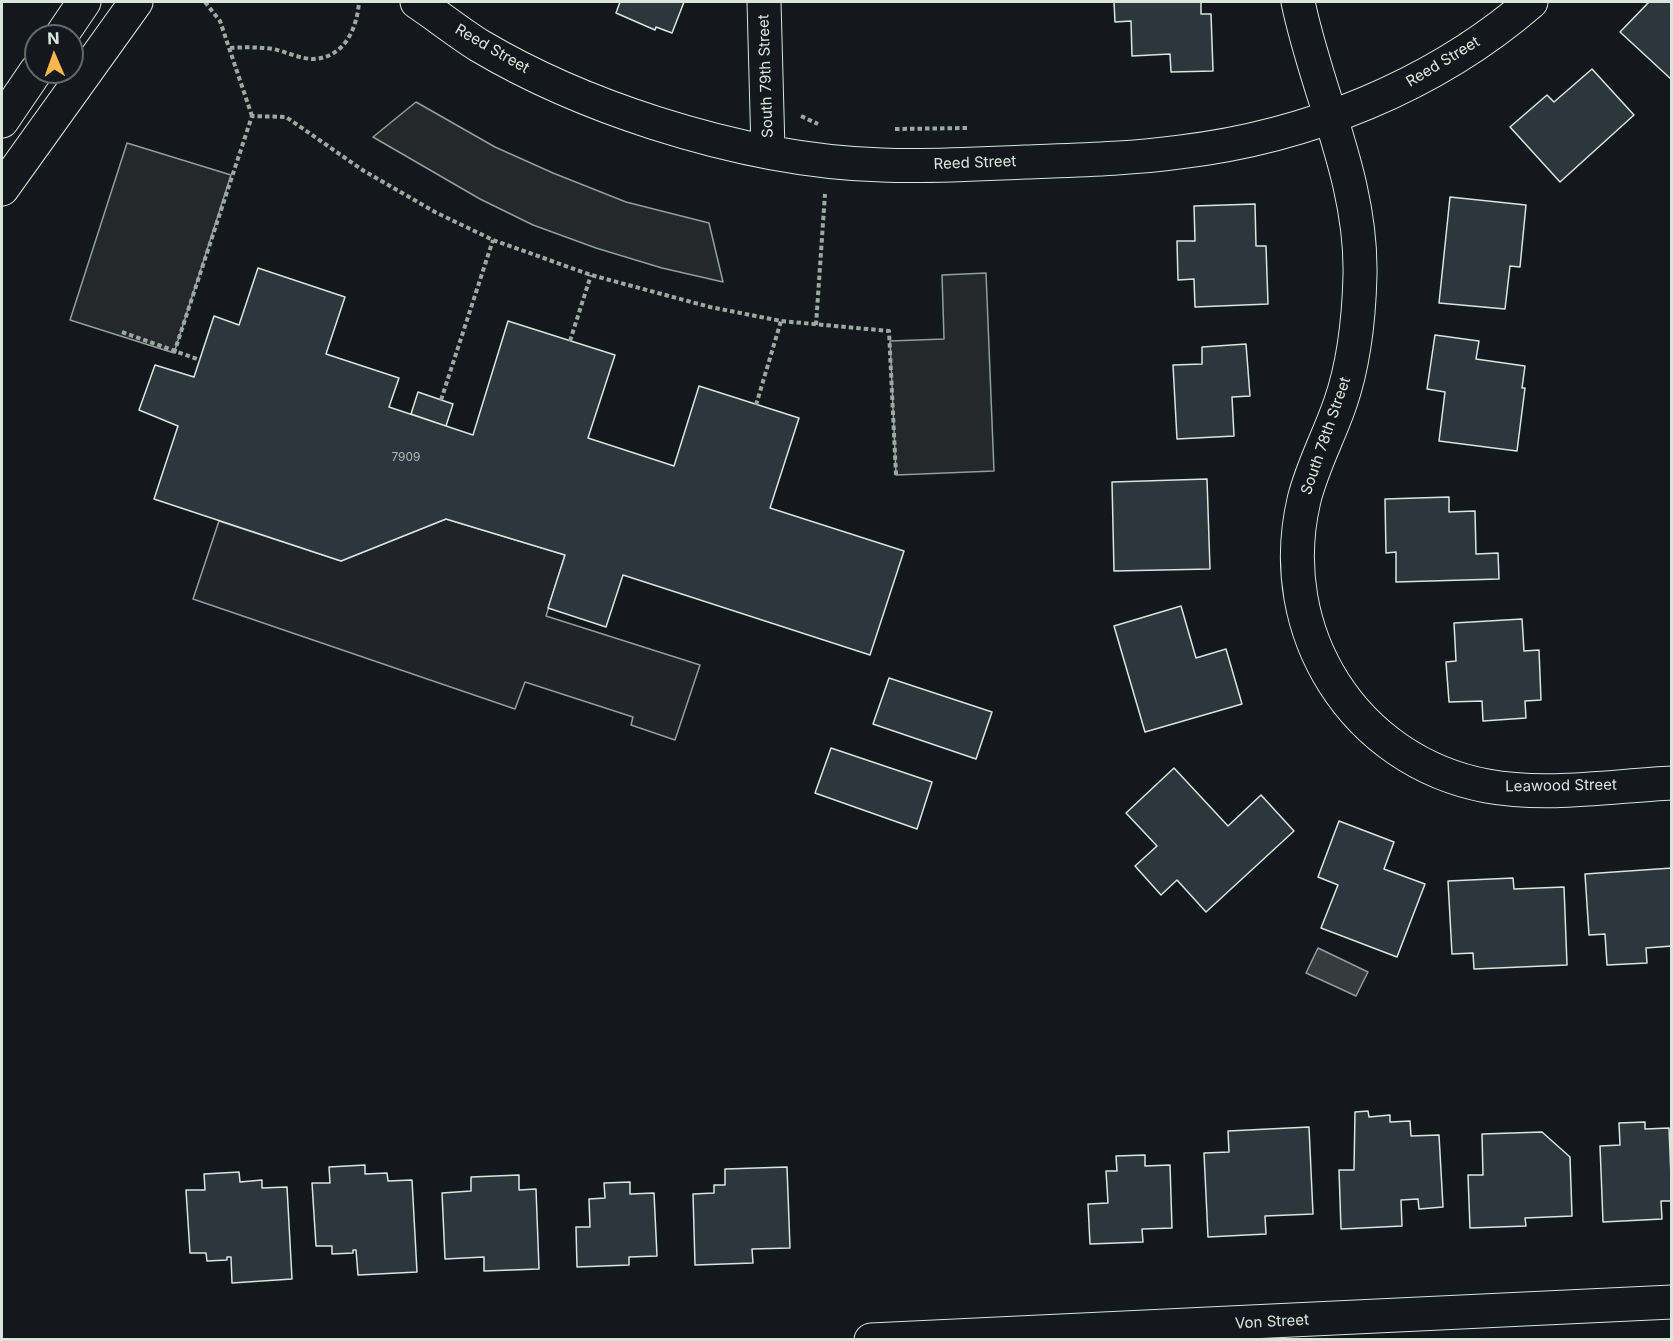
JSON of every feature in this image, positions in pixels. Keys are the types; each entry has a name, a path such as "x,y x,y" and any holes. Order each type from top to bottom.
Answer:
{"street":[{"path":"68,24 84,2"},
{"path":"2,189 136,2"},
{"name":"Reed Street","path":"417,2 480,46 595,100 654,123 732,144 880,165 1115,158 1181,152 1248,140 1331,115 1421,79 1468,50 1531,2"},
{"name":"South 79th Street","path":"764,2 768,150"},
{"name":"South 78th Street","path":"1298,2 1355,201 1359,252 1359,307 1349,368 1340,404 1304,500 1300,527 1300,573 1315,647 1329,676 1347,705 1364,724 1389,742"},
{"path":"2,121 27,84"},
{"name":"Leawood Street","path":"1389,742 1421,764 1487,786 1571,789 1671,783"},
{"name":"Von Street","path":"872,1340 1327,1330 1671,1302"}],"path":[{"path":"174,352 252,116 220,21 205,2"},
{"path":"230,48 275,50 314,59 332,55 350,38 358,17 359,2"},
{"path":"796,110 801,116 820,125"},
{"path":"252,116 286,117 364,171 435,212 493,240 591,275 710,307 781,321 889,331 896,475"},
{"path":"890,129 970,128"},
{"path":"816,325 826,182"},
{"path":"441,400 493,240"},
{"path":"570,341 591,275"},
{"path":"756,405 781,321"},
{"path":"122,332 200,360"}],"shaded area":[{"path":"416,102 495,147 553,173 626,202 709,223 723,282 662,268 596,248 533,225 480,199 373,137"},
{"path":"127,143 231,175 174,353 70,320"},
{"path":"986,273 994,471 896,475 890,341 944,339 942,275"},
{"path":"446,519 565,555 546,616 700,665 675,740 631,725 633,717 525,682 515,709 193,599 219,521 341,561"},
{"path":"1318,948 1368,972 1356,996 1306,973"}],"building":[{"path":"620,2 684,2 672,33 656,27 655,30 616,13"},
{"path":"1114,2 1201,2 1201,14 1211,14 1213,71 1171,72 1170,54 1132,56 1131,21 1115,22"},
{"path":"1649,2 1672,4 1672,80 1620,32"},
{"path":"1592,69 1634,115 1560,182 1510,127 1547,95 1554,102"},
{"path":"1450,197 1526,205 1520,267 1510,266 1505,309 1439,303"},
{"path":"1255,204 1256,246 1266,246 1268,304 1195,307 1194,279 1178,280 1177,241 1195,241 1194,206"},
{"path":"258,268 345,297 326,354 399,378 389,407 473,435 508,321 615,355 588,438 674,466 699,386 799,418 770,508 904,551 870,655 623,575 606,627 548,608 565,555 446,519 341,561 154,499 178,426 139,410 155,365 194,377 214,316 239,325"},
{"path":"1435,335 1479,341 1476,359 1525,366 1522,388 1525,388 1517,451 1439,441 1445,392 1427,389"},
{"path":"1246,344 1250,396 1232,397 1234,436 1177,439 1173,365 1202,364 1202,347"},
{"path":"418,392 453,404 446,426 411,414"},
{"path":"1207,479 1210,569 1114,571 1112,482"},
{"path":"1449,497 1449,512 1475,511 1476,554 1498,553 1499,579 1396,582 1396,552 1386,553 1385,499"},
{"path":"1181,606 1196,658 1226,649 1242,704 1145,732 1114,626"},
{"path":"1522,619 1524,651 1539,650 1541,700 1525,701 1526,718 1483,721 1482,701 1449,702 1446,662 1456,661 1454,623"},
{"path":"889,678 992,712 976,759 873,724"},
{"path":"831,748 932,782 917,829 815,793"},
{"path":"1174,768 1228,826 1261,795 1294,831 1206,912 1177,880 1161,895 1135,866 1157,846 1126,813"},
{"path":"1339,821 1394,842 1384,869 1425,884 1397,957 1321,928 1338,885 1318,877"},
{"path":"1672,868 1672,946 1646,948 1647,963 1607,965 1605,934 1589,935 1585,874"},
{"path":"1513,878 1514,889 1564,887 1567,965 1474,969 1473,953 1452,954 1448,881"},
{"path":"1368,1111 1369,1117 1390,1115 1390,1122 1410,1121 1411,1136 1439,1135 1443,1207 1419,1209 1418,1199 1401,1200 1402,1226 1341,1229 1339,1170 1354,1170 1355,1112"},
{"path":"1645,1122 1645,1129 1669,1128 1672,1201 1661,1201 1662,1219 1603,1222 1600,1146 1620,1145 1619,1123"},
{"path":"1309,1127 1313,1214 1265,1216 1266,1234 1208,1237 1204,1153 1229,1152 1228,1131"},
{"path":"1542,1132 1570,1157 1572,1216 1525,1218 1526,1226 1470,1228 1468,1175 1483,1175 1482,1134"},
{"path":"1145,1155 1145,1166 1170,1165 1172,1228 1142,1229 1143,1242 1090,1244 1088,1204 1108,1203 1106,1171 1117,1171 1116,1156"},
{"path":"365,1165 365,1174 387,1173 388,1181 412,1180 417,1272 358,1275 356,1250 353,1250 353,1253 332,1254 332,1246 316,1246 312,1183 330,1183 329,1167"},
{"path":"787,1167 790,1248 752,1249 753,1263 695,1265 693,1194 714,1193 714,1185 725,1185 725,1169"},
{"path":"239,1172 240,1182 262,1180 262,1188 287,1187 292,1279 232,1283 231,1257 227,1257 227,1260 207,1261 206,1253 190,1253 186,1190 205,1190 204,1174"},
{"path":"519,1175 519,1190 536,1189 539,1269 484,1271 484,1257 445,1259 442,1193 471,1191 471,1177"},
{"path":"630,1182 630,1194 654,1193 657,1256 629,1257 629,1265 577,1267 576,1227 590,1227 589,1199 605,1198 604,1183"}]}
